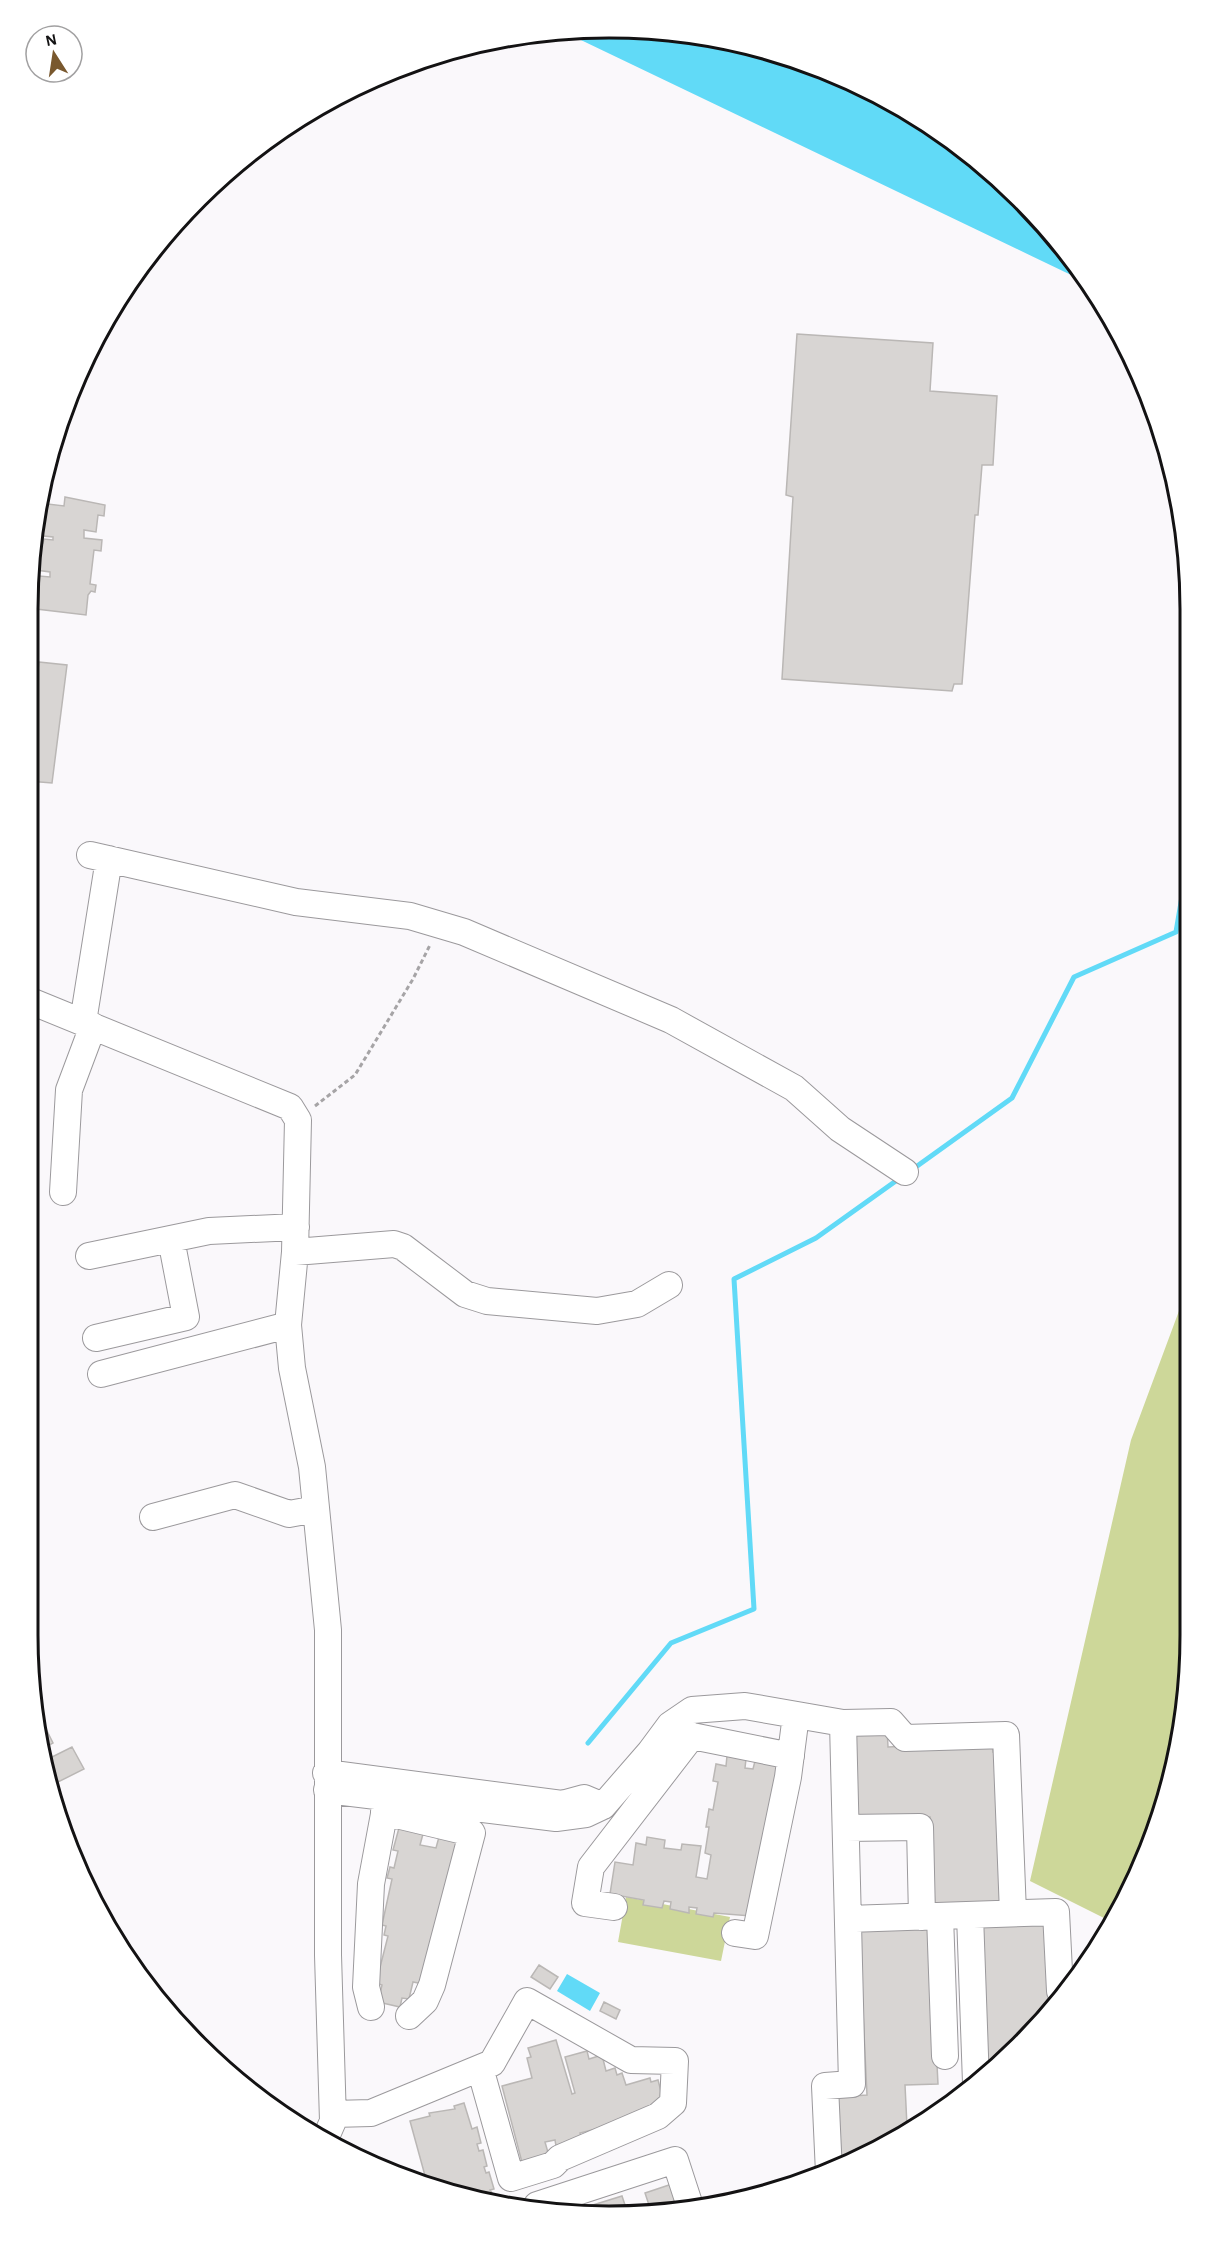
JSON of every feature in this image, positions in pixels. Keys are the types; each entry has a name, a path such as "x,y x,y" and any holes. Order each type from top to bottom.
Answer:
{"street":[{"path":"63,1192 69,1090 88,1024 99,857 296,902 410,916 464,932 670,1020 794,1088 840,1129 905,1172"},
{"path":"38,1004 290,1107 298,1120 296,1240 288,1325 292,1368 312,1467 328,1630 329,2125 371,2113 492,2063 527,2001 631,2060 675,2061 673,2103 658,2116 560,2158 554,2165 511,2178 480,2068"},
{"path":"89,1256 209,1231 296,1240 394,1244 403,1247 465,1294 487,1301 597,1311 637,1304 669,1285"},
{"path":"96,1338 186,1317 171,1239"},
{"path":"101,1374 288,1325"},
{"path":"153,1517 235,1496 289,1514 316,1509"},
{"path":"385,1805 556,1818 586,1814 603,1806 670,1725 692,1710 745,1706 843,1723 891,1722 905,1738 1006,1736 1013,1913"},
{"path":"735,1933 755,1936 791,1756 796,1715"},
{"path":"829,2163 825,2086 852,2084 843,1723"},
{"path":"614,1907 585,1903 591,1868 692,1736 791,1756"},
{"path":"327,1781 385,1805 472,1833 432,1985 425,2001 409,2016"},
{"path":"327,1781 562,1804 584,1798 603,1806"},
{"path":"371,2007 366,1987 371,1884 385,1805"},
{"path":"846,1828 920,1827 945,2056"},
{"path":"848,1919 1056,1912 1059,1987"},
{"path":"970,1915 976,2073"},
{"path":"544,2203 675,2160 688,2201"}],"path":[{"path":"298,1120 355,1075 413,979 440,925"}],"green space":[{"path":"1180,1308 1180,1635 1176,1710 1170,1746 1150,1819 1122,1888 1105,1919 1030,1881 1131,1440"},
{"path":"626,1897 730,1917 721,1961 618,1942"}],"water":[{"path":"578,39 646,39 720,48 793,68 862,96 927,134 986,179 1039,232 1073,276"},
{"path":"567,1974 600,1993 590,2011 557,1991"}],"building":[{"path":"797,334 933,343 930,391 997,396 993,465 982,465 978,515 975,515 962,684 954,684 952,691 782,679 793,497 786,495"},
{"path":"65,497 105,505 104,516 98,515 96,532 84,530 84,538 102,540 101,551 94,550 90,584 96,585 95,592 91,591 88,595 86,615 38,609 39,576 50,577 50,572 39,570 41,543 44,539 53,540 53,537 42,536 46,508 48,504 64,506"},
{"path":"39,662 67,665 52,783 38,782"},
{"path":"45,1726 53,1743 48,1746"},
{"path":"887,1728 888,1747 992,1742 993,1752 998,1751 1001,1911 935,1909 930,1817 853,1821 848,1730"},
{"path":"72,1747 84,1769 57,1783 51,1758"},
{"path":"727,1756 746,1759 745,1768 753,1769 755,1761 781,1765 751,1916 714,1913 713,1917 696,1914 697,1908 689,1907 689,1913 670,1909 671,1902 664,1901 662,1908 643,1905 644,1900 610,1894 615,1862 633,1865 636,1843 646,1845 647,1837 665,1840 664,1848 681,1850 682,1844 701,1846 696,1877 707,1879 711,1855 705,1853 709,1827 706,1827 709,1809 713,1810 718,1782 713,1781 716,1764 726,1766"},
{"path":"399,1828 423,1834 420,1845 436,1848 439,1837 461,1842 423,1984 413,1982 409,1999 402,1998 400,2007 378,2002 382,1985 376,1983 388,1936 384,1935 386,1926 382,1925 392,1879 387,1878 390,1867 394,1868 398,1851 393,1850"},
{"path":"1046,1924 1050,1998 983,2067 976,1927"},
{"path":"930,1926 938,2084 905,2085 907,2123 838,2159 835,2097 867,2095 859,1929"},
{"path":"539,1965 558,1977 550,1989 531,1977"},
{"path":"604,2002 620,2010 616,2019 600,2011"},
{"path":"556,2040 572,2094 575,2093 565,2057 587,2051 589,2059 602,2055 606,2071 615,2068 617,2075 622,2073 626,2085 650,2078 651,2082 658,2080 665,2107 639,2118 580,2133 582,2139 556,2146 555,2140 545,2142 551,2163 524,2170 502,2086 532,2078 527,2058 531,2057 528,2048"},
{"path":"464,2103 472,2129 477,2127 481,2143 477,2144 479,2151 483,2150 487,2166 484,2167 486,2173 489,2172 494,2189 490,2190 493,2195 425,2176 410,2121 430,2116 429,2113 455,2109 454,2106"},
{"path":"672,2184 678,2202 649,2205 645,2193"},
{"path":"622,2196 625,2206 591,2206"}],"waterway":[{"path":"913,1169 1012,1098 1074,977 1176,932 1180,908"},
{"path":"588,1743 671,1643 754,1609 734,1279 816,1238 900,1178"}]}
